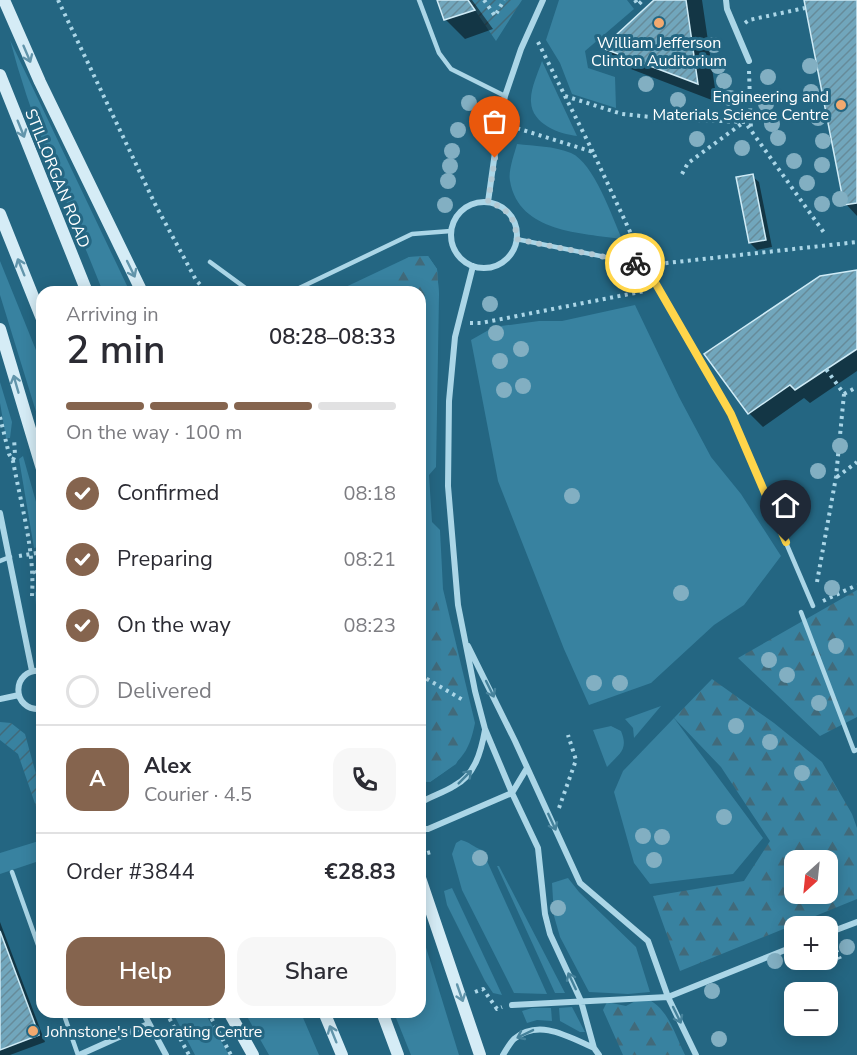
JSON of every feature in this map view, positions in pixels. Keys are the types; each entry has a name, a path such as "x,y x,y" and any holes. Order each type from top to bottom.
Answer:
{"main road":[{"path":"4,0 40,82 139,286"},
{"name":"STILLORGAN ROAD","path":"0,75 85,286"},
{"path":"0,214 36,304"},
{"path":"0,329 36,449"},
{"path":"426,895 480,1055"},
{"path":"232,1018 253,1055"},
{"path":"327,1018 342,1055"},
{"path":"384,1018 398,1055"}],"street":[{"path":"488,202 505,96 521,49 543,0"},
{"path":"726,0 727,9 749,61"},
{"path":"488,202 497,205 512,218 516,227 516,239 510,255 502,262 483,268 466,263 456,252 451,231 453,221 467,206 488,202"},
{"path":"426,799 456,785 474,768 481,750 485,729 458,605 448,486 448,401 452,354 457,322 473,266"},
{"path":"0,513 32,671"},
{"path":"464,637 580,883 648,941 668,997 696,1055"},
{"path":"36,671 26,674 19,683 21,701 36,710"},
{"path":"0,699 19,696"},
{"path":"485,729 538,848 545,914 550,934 581,1001 594,1048 599,1055"},
{"path":"426,829 512,793 527,768"},
{"path":"838,929 857,922"},
{"path":"512,1005 668,997 784,950"},
{"path":"146,1018 166,1055"},
{"path":"78,1055 148,1024"},
{"path":"503,1055 513,1040 533,1029 556,1031 594,1048"}],"lane":[{"path":"419,0 439,54 451,69 505,96"},
{"path":"304,286 412,234 451,231"},
{"path":"516,239 645,265 731,414 813,606"},
{"path":"210,262 243,286"},
{"path":"0,561 10,557"},
{"path":"801,612 854,751 857,750"},
{"path":"12,872 36,939"},
{"path":"65,1018 78,1055"}],"path":[{"path":"58,0 156,204 196,280 202,286"},
{"path":"484,0 495,16 504,0"},
{"path":"635,0 638,5 643,0"},
{"path":"749,20 806,8"},
{"path":"531,27 593,152 645,265 857,242"},
{"path":"749,61 751,130"},
{"path":"565,96 622,114 669,119 745,122"},
{"path":"745,122 825,234"},
{"path":"682,174 688,163 745,122"},
{"path":"518,127 593,152"},
{"path":"457,322 480,323 658,288"},
{"path":"813,606 836,477 844,394 826,369"},
{"path":"844,394 857,387"},
{"path":"0,417 9,454 13,460 33,570 36,575"},
{"path":"13,460 14,446"},
{"path":"836,477 857,462"},
{"path":"10,557 36,553"},
{"path":"426,678 469,703 484,718"},
{"path":"559,809 576,760 568,735"},
{"path":"426,853 431,852"},
{"path":"466,1011 474,992 483,989 497,1009 512,1005"},
{"path":"169,1018 189,1055"},
{"path":"211,1018 231,1055"}],"green space":[{"path":"468,0 522,0 496,41"},
{"path":"559,0 627,0 634,9 585,51 588,68 615,77 616,108 572,94 560,63 546,40"},
{"path":"10,40 127,286 101,286 65,199 19,72"},
{"path":"542,61 577,136 548,127 541,122 533,110 532,92"},
{"path":"517,144 558,149 571,153 579,159 595,179 622,239 571,232 539,221 526,211 516,198 510,181"},
{"path":"428,256 437,269 439,295 436,467 429,475 432,522 440,530 443,589 475,723 465,752 448,769 430,782 426,782 426,286 348,286 409,257"},
{"path":"428,256 437,269 439,295 426,309 426,286 380,286 393,282 398,265 409,257"},
{"path":"0,261 36,350 36,412 0,295"},
{"path":"635,305 711,457 741,494 781,556 744,605 714,625 651,683 589,705 564,649 498,481 471,340 494,327 539,321 562,321"},
{"path":"0,382 12,422 10,438 6,438 0,403"},
{"path":"23,456 36,502 36,548 34,548 19,459"},
{"path":"426,581 437,601 446,632 456,648 460,677 458,713 464,749 456,764 430,782 426,782"},
{"path":"857,590 857,717 820,736 738,658"},
{"path":"712,679 774,723 822,762 852,814 857,828 857,899 815,916 784,916 784,929 680,971 653,896 744,881 770,841 721,767 674,718"},
{"path":"661,706 634,738 633,728 625,719"},
{"path":"674,718 763,838 733,874 650,884 634,863 614,792 623,771"},
{"path":"0,722 11,723 25,734 36,774 36,806 18,754 0,740"},
{"path":"611,726 621,731 624,743 622,751 607,767 593,730"},
{"path":"461,840 482,850 547,994 514,993 462,890 452,854 456,843"},
{"path":"36,842 36,862 0,874 0,853"},
{"path":"497,866 499,866 565,993 555,993"},
{"path":"568,878 579,892 636,947 650,992 628,994 589,992 560,937 554,916 552,883"},
{"path":"452,888 502,995 493,993 485,981 447,905 444,891"},
{"path":"426,948 459,1055 411,1055 396,1018 426,1018"},
{"path":"643,997 659,1007 673,1029 685,1055 623,1055 603,1010 607,1002 626,1006"},
{"path":"572,1007 585,1032 580,1032 560,1021 559,1008"},
{"path":"532,1008 551,1008 552,1021 537,1020 527,1023 522,1011"},
{"path":"176,1018 208,1018 229,1055 195,1055"},
{"path":"248,1018 303,1018 319,1055 269,1055"}],"building":[{"path":"437,0 468,0 475,10 444,20"},
{"name":"William Jefferson Clinton Auditorium","path":"654,0 686,0 698,84 602,48"},
{"name":"Engineering and Materials Science Centre","path":"804,0 857,0 857,203 844,205"},
{"path":"753,174 766,240 749,243 736,177"},
{"path":"857,270 857,349 795,390 790,385 748,414 704,354 820,276"},
{"path":"0,931 39,1035 0,1050"}],"way so far":[{"path":"495,158 488,202 505,210 512,218 516,227 516,239 635,263"}],"place":[{"name":"William Jefferson Clinton Auditorium","path":"659,23"},
{"name":"Engineering and Materials Science Centre","path":"841,105"},
{"name":"Johnstone's Decorating Centre","path":"33,1031"}],"route":[{"path":"635,263 645,265 731,414 786,542"}]}
